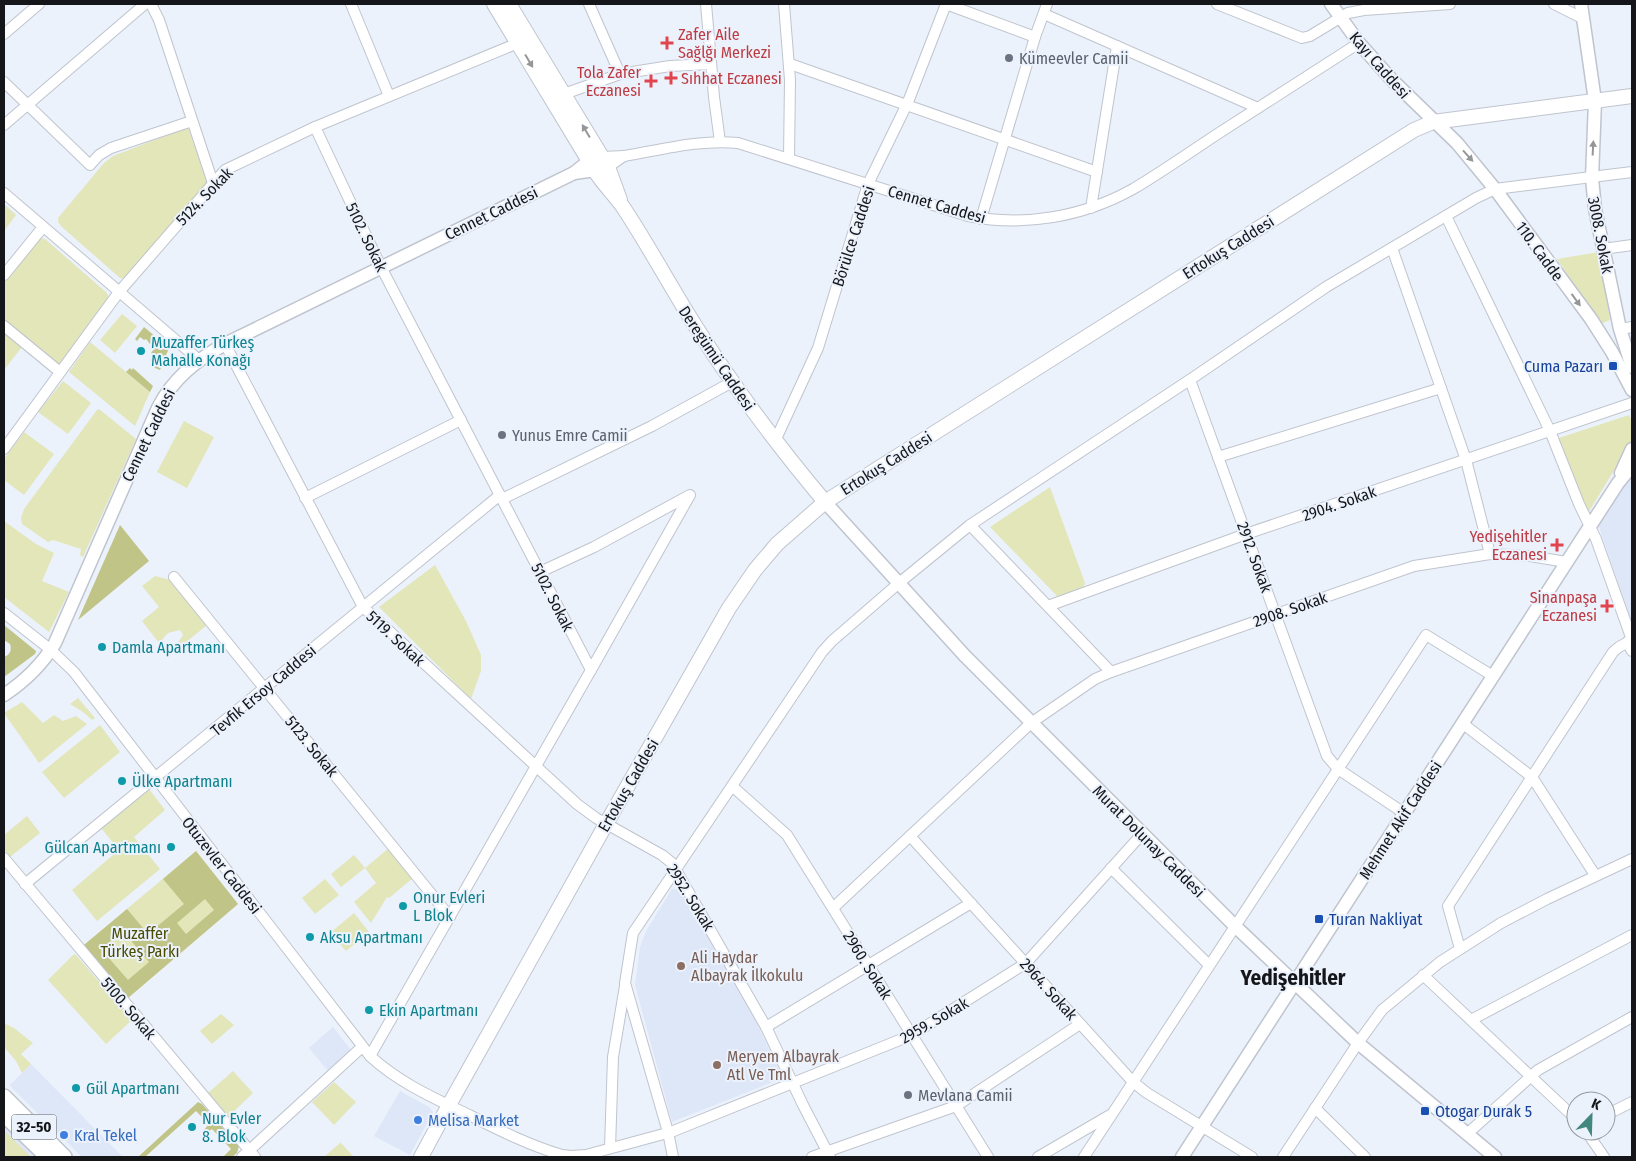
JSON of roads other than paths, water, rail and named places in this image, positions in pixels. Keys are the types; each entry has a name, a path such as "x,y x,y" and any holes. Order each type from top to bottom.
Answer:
{"main road":[{"name":"Deregümü Caddesi","path":"494,4 598,164"},
{"name":"Deregümü Caddesi","path":"509,4 564,94 598,164 606,187 622,206 732,382 775,441 825,502"},
{"name":"Ertokuş Caddesi","path":"421,1157 606,824 741,590 777,544 825,502 1414,130 1434,122 1632,96"},
{"name":"32-50","path":"5,1105 48,1157"},
{"name":"32-50","path":"5,1105 64,1157"}],"street":[{"path":"4,34 39,4"},
{"path":"4,125 145,4"},
{"path":"151,4 159,20 213,183"},
{"path":"351,4 389,96"},
{"path":"588,4 620,74"},
{"path":"706,4 720,142"},
{"path":"784,4 790,64 788,158"},
{"path":"946,4 1035,37"},
{"name":"Börülce Caddesi","path":"775,441 822,339 868,184 907,104 946,4"},
{"path":"1218,4 1302,38 1310,36 1348,13 1364,10 1450,4"},
{"name":"Kayı Caddesi","path":"1331,4 1359,43 1392,80 1434,122"},
{"path":"1554,4 1584,19"},
{"path":"1581,4 1584,19"},
{"path":"1584,19 1586,4"},
{"path":"980,219 1035,37 1046,9 1117,46 1258,108"},
{"name":"3008. Sokak","path":"1584,19 1595,101 1592,178 1603,249 1626,328 1632,367"},
{"name":"5124. Sokak","path":"4,449 119,292 213,183 230,166 315,127 518,43"},
{"name":"Cennet Caddesi","path":"4,695 34,672 51,650 161,402 176,380 199,360 225,344 574,173 624,156 720,142 745,145 952,212 980,219 1000,221 1030,220 1069,214 1091,208 1134,188 1359,43"},
{"path":"1091,208 1117,46"},
{"path":"564,94 620,74 670,66 711,64"},
{"path":"790,64 1097,172"},
{"path":"4,82 90,165 99,155 111,148 192,120"},
{"name":"110. Cadde","path":"1434,122 1457,144 1495,189 1591,319 1612,352 1632,390"},
{"name":"5102. Sokak","path":"315,127 381,267 591,670"},
{"path":"610,1148 614,1057 633,933 822,652 832,640 970,525 1190,380 1326,287 1446,216 1495,189 1632,172"},
{"path":"4,193 199,360"},
{"path":"1446,216 1550,431 1579,504 1602,554 1631,643 1614,652 1448,906 1460,949"},
{"path":"4,275 43,227"},
{"path":"1603,249 1632,245"},
{"path":"1392,248 1466,460 1490,554"},
{"path":"4,326 60,372"},
{"name":"5119. Sokak","path":"225,344 363,607 577,804 606,824"},
{"name":"2912. Sokak","path":"1190,380 1330,761 1338,769 1404,813"},
{"name":"Tevfik Ersoy Caddesi","path":"25,884 363,607 501,497 652,426 732,382"},
{"path":"1218,457 1441,388"},
{"name":"2904. Sokak","path":"1048,606 1246,534 1632,403"},
{"path":"305,498 461,420"},
{"name":"Mehmet Akif Caddesi","path":"1618,483 1623,467 1632,450"},
{"name":"Mehmet Akif Caddesi","path":"1182,1157 1566,562 1618,483 1632,466"},
{"path":"370,1056 690,495 594,547 540,572"},
{"name":"Murat Dolunay Caddesi","path":"825,502 965,656 1235,926 1358,1043 1495,1157"},
{"path":"970,525 1111,672"},
{"name":"2908. Sokak","path":"833,908 1030,723 1095,680 1111,672 1414,566 1490,554 1530,556 1566,562"},
{"name":"5123. Sokak","path":"174,576 450,917"},
{"name":"Otuzevler Caddesi","path":"4,613 51,650 74,672 362,1048 395,1076 449,1105"},
{"path":"1084,1157 1426,635 1492,676"},
{"path":"1462,723 1532,777 1595,875"},
{"name":"2960. Sokak","path":"732,786 787,835 988,1157"},
{"name":"2952. Sokak","path":"606,824 662,854 676,869 766,1027 829,1155"},
{"name":"2959. Sokak","path":"449,1105 523,1141 566,1156 586,1155 668,1132 912,1035 1026,963 1142,834"},
{"name":"2964. Sokak","path":"910,836 1133,1082 1147,1093 1252,1157"},
{"name":"5100. Sokak","path":"4,858 249,1155"},
{"path":"1284,1157 1358,1043 1382,1010 1423,975 1460,949 1525,910 1632,859"},
{"path":"1111,868 1209,965"},
{"path":"766,1027 971,903"},
{"path":"1471,1020 1632,935"},
{"path":"1423,975 1566,1109"},
{"path":"625,983 668,1132 673,1157"},
{"path":"1467,1134 1531,1075 1546,1064 1632,1017"},
{"path":"812,1157 829,1155 956,1106 1080,1024"},
{"path":"249,1155 362,1048"},
{"path":"1616,1110 1632,1102"},
{"path":"1315,1108 1365,1157"},
{"path":"1038,1157 1113,1113"},
{"path":"1593,1141 1604,1157"}],"place":[{"name":"Zafer Aile Sağlğı Merkezi","path":"667,43"},
{"name":"Kümeevler Camii","path":"1009,58"},
{"name":"Sıhhat Eczanesi","path":"671,78"},
{"name":"Tola Zafer Eczanesi","path":"651,81"},
{"name":"Muzaffer Türkeş Mahalle Konağı","path":"141,351"},
{"name":"Cuma Pazarı","path":"1613,366"},
{"name":"Yunus Emre Camii","path":"502,435"},
{"name":"Yedişehitler Eczanesi","path":"1557,545"},
{"name":"Sinanpaşa Eczanesi","path":"1607,606"},
{"name":"Damla Apartmanı","path":"102,647"},
{"name":"Ülke Apartmanı","path":"122,781"},
{"name":"Gülcan Apartmanı","path":"171,847"},
{"name":"Onur Evleri L Blok","path":"403,906"},
{"name":"Turan Nakliyat","path":"1319,919"},
{"name":"Aksu Apartmanı","path":"310,937"},
{"name":"Ali Haydar Albayrak İlkokulu","path":"681,966"},
{"name":"Ekin Apartmanı","path":"369,1010"},
{"name":"Meryem Albayrak Atl Ve Tml","path":"717,1065"},
{"name":"Gül Apartmanı","path":"76,1088"},
{"name":"Mevlana Camii","path":"908,1095"},
{"name":"Otogar Durak 5","path":"1425,1111"},
{"name":"Melisa Market","path":"418,1120"},
{"name":"Nur Evler 8. Blok","path":"192,1127"},
{"name":"Kral Tekel","path":"64,1135"}],"district":[{"name":"Yedişehitler","path":"1293,978"}],"park label":[{"name":"Muzaffer Türkeş Parkı","path":"140,942"}]}
